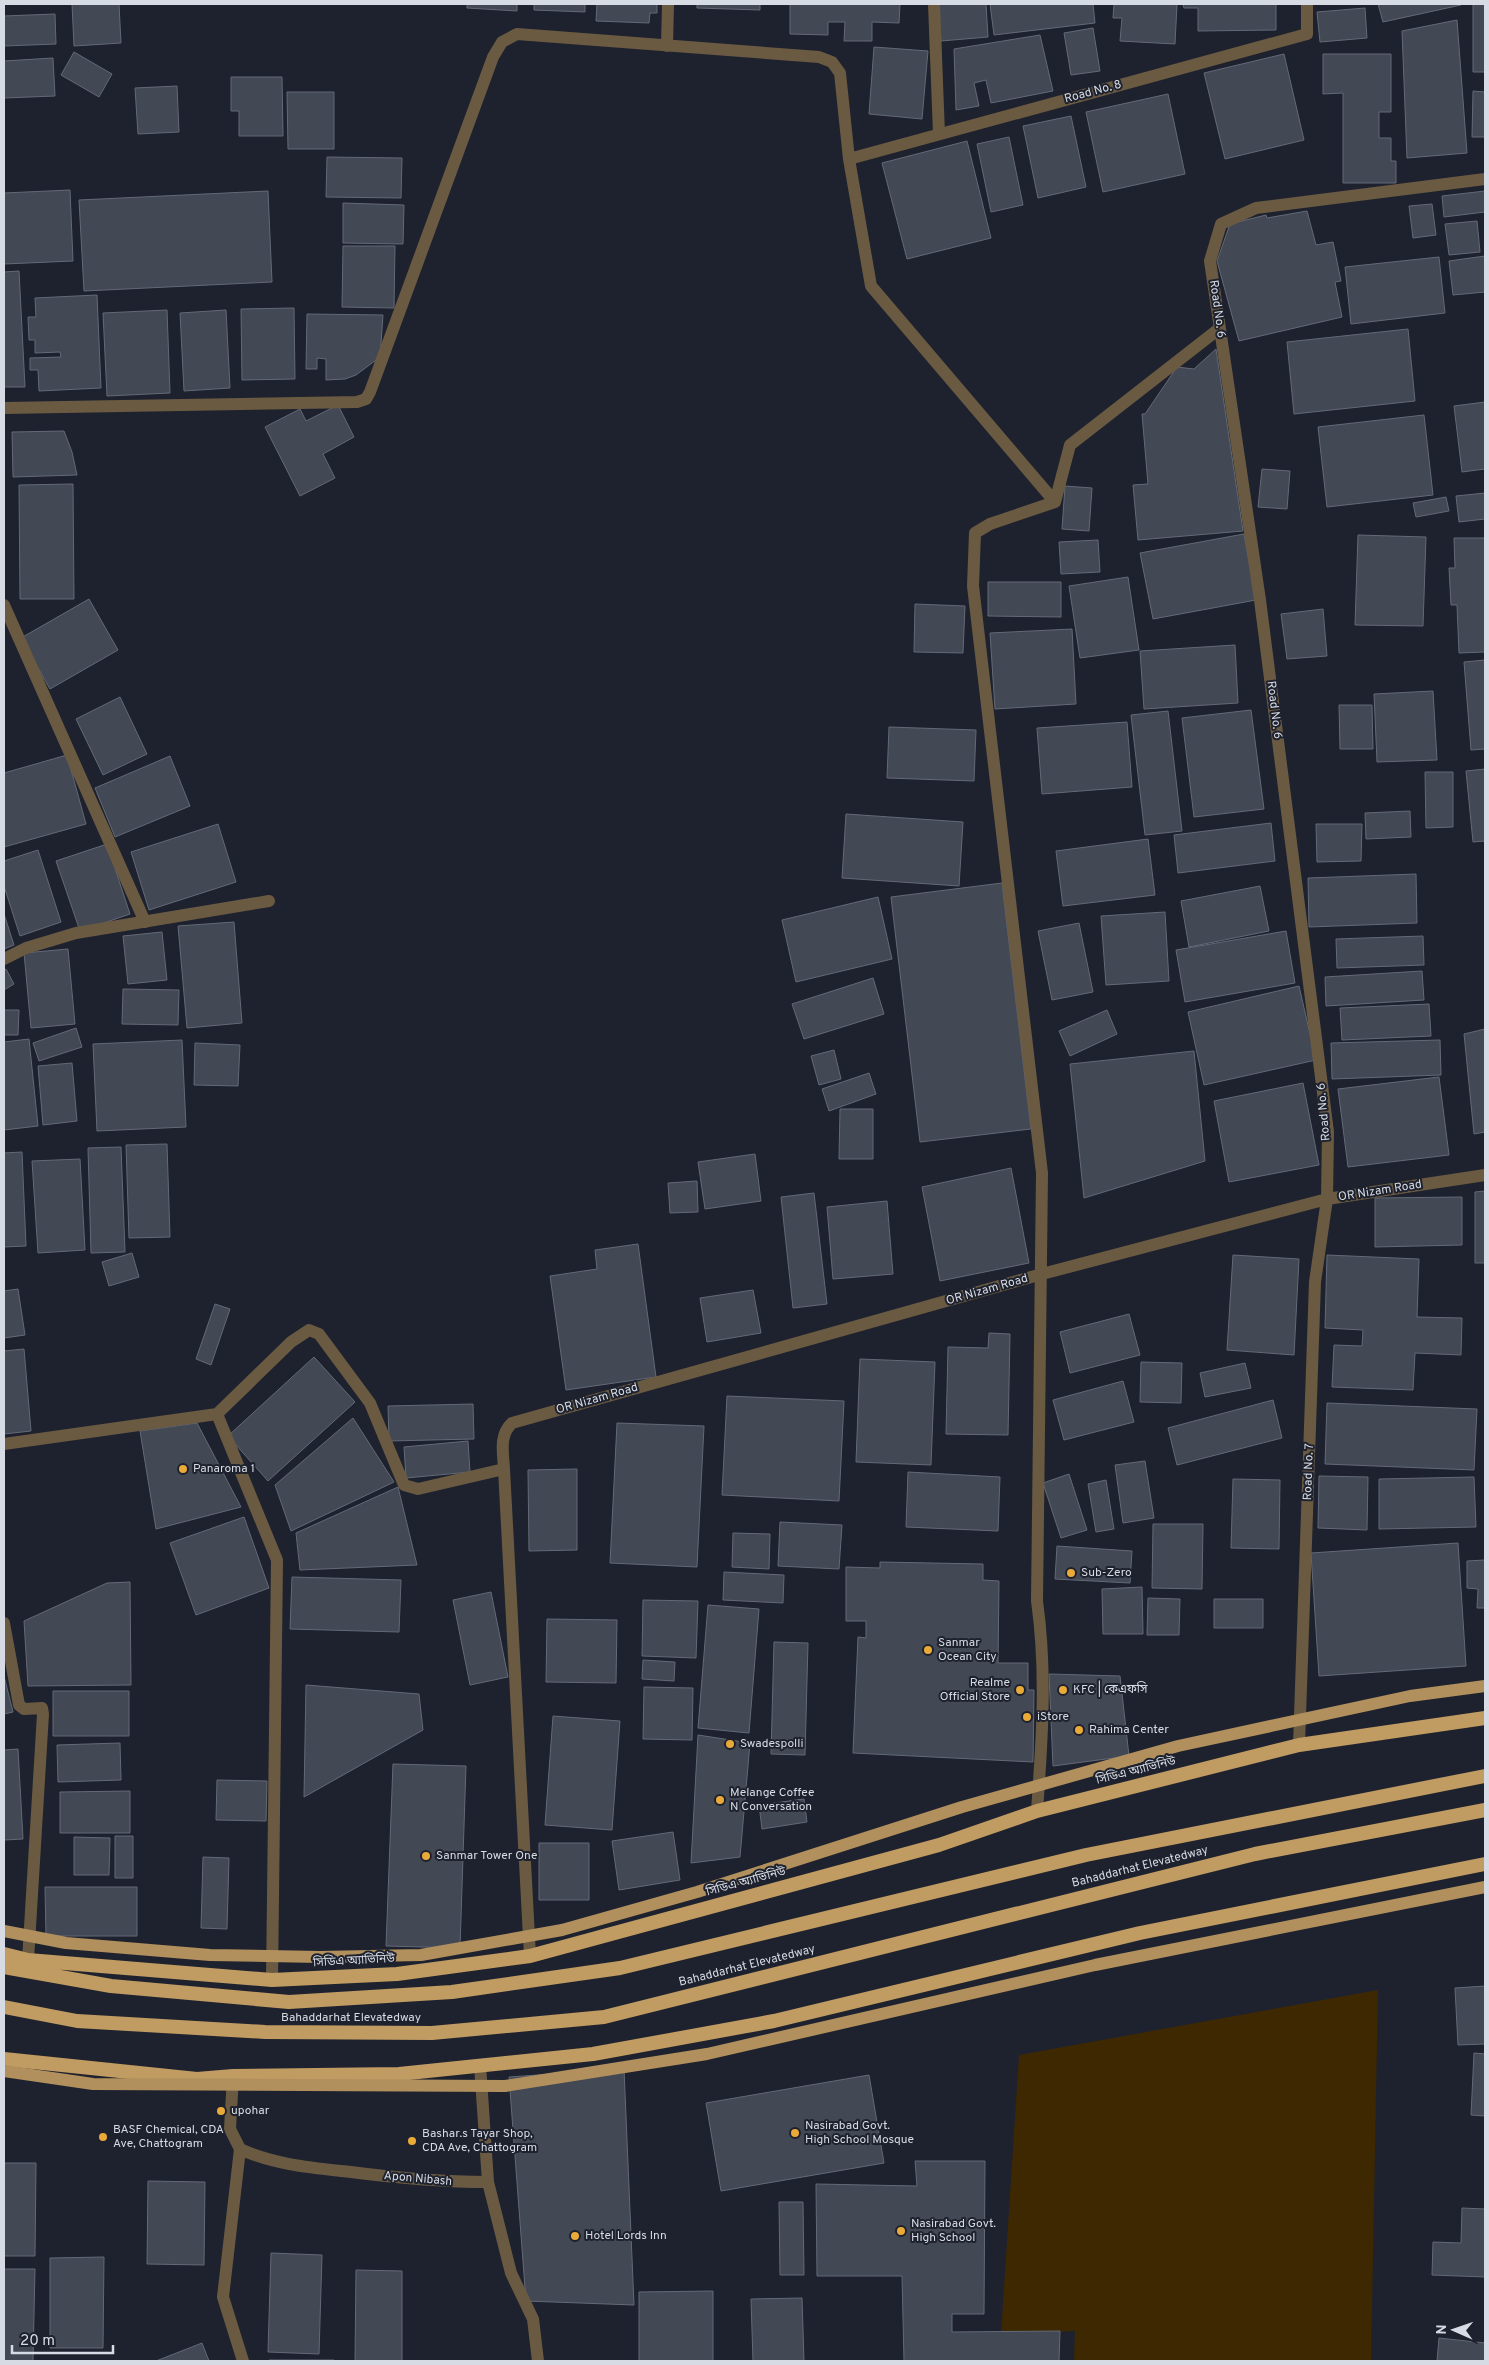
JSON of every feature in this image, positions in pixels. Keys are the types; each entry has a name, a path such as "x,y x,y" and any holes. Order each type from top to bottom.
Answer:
{"highway":[{"name":"সিডিএ অ্যাভিনিউ","path":"4,1954 28,1960 272,1980 397,1974 530,1956 939,1845 1037,1811 1299,1745 1485,1718"},
{"name":"Bahaddarhat Elevatedway","path":"4,1967 110,1986 289,2002 452,1992 620,1968 1086,1856 1485,1776"},
{"name":"Bahaddarhat Elevatedway","path":"4,2007 77,2021 265,2032 432,2033 604,2017 1255,1854 1485,1810"},
{"path":"4,2058 197,2080 233,2076 399,2074 593,2054 774,2020 1140,1933 1485,1864"}],"main road":[{"path":"4,1931 66,1943 210,1954 320,1957 420,1955 562,1930 698,1892 962,1807 1178,1746 1410,1696 1485,1686"},
{"path":"4,2071 93,2084 505,2086 708,2054 1094,1965 1485,1888"}],"street":[{"path":"667,46 668,4"},
{"path":"934,4 939,134"},
{"name":"Road No. 8","path":"849,159 1308,34 1307,4"},
{"path":"4,408 357,402 366,399 374,383 493,57 502,42 517,34 819,57 832,62 840,73 849,159 871,286 1055,502"},
{"name":"Road No. 6","path":"1327,1199 1328,1132 1322,1083 1260,600 1210,261 1221,224 1256,208 1485,179"},
{"path":"1055,502 1070,445 1220,328"},
{"path":"1037,1811 1044,1712 1042,1637 1037,1601 1042,1173 973,577 976,533 990,524 1055,502"},
{"path":"4,605 9,629 146,922"},
{"path":"4,959 26,948 76,933 269,901"},
{"name":"OR Nizam Road","path":"504,1469 503,1438 506,1430 512,1423 1042,1274 1327,1199 1485,1175"},
{"name":"Road No. 7","path":"1299,1745 1315,1282 1327,1199"},
{"path":"4,1444 217,1414 291,1342 309,1330 318,1334 370,1403 404,1485 418,1489 504,1469 530,1956"},
{"path":"217,1414 277,1560 272,1980"},
{"path":"4,1623 19,1705 24,1709 42,1708 43,1714 28,1960"},
{"path":"480,2066 488,2182 511,2273 533,2319 538,2361"},
{"path":"233,2076 230,2128 240,2149 223,2298 243,2361"},
{"name":"Apon Nibash","path":"240,2149 260,2158 319,2169 408,2179 488,2182"}],"shaded area":[{"path":"1378,1990 1371,2361 1074,2361 1075,2331 1001,2334 1019,2055"}],"building":[{"path":"72,4 119,4 121,43 74,46"},
{"path":"467,4 517,4 517,11 467,8"},
{"path":"534,4 585,4 585,12 534,10"},
{"path":"597,4 657,4 657,13 650,13 649,23 596,21"},
{"path":"697,4 760,4 760,10 697,8"},
{"path":"790,4 900,4 899,23 872,22 872,41 844,41 845,22 828,22 828,35 790,34"},
{"path":"937,4 986,4 988,37 941,41"},
{"path":"990,4 1093,4 1095,23 994,35"},
{"path":"1114,4 1177,4 1175,44 1120,41 1122,18 1113,18"},
{"path":"1183,4 1276,4 1276,30 1198,31 1198,8 1184,8"},
{"path":"1378,4 1461,4 1461,5 1383,22"},
{"path":"1473,4 1485,4 1485,72 1473,72"},
{"path":"1365,8 1367,38 1320,42 1317,12"},
{"path":"55,14 56,44 4,46 4,16"},
{"path":"1457,20 1467,153 1407,158 1402,31"},
{"path":"1093,28 1100,71 1071,75 1064,33"},
{"path":"1040,35 1053,91 991,103 986,80 974,83 979,106 956,110 954,49"},
{"path":"874,47 928,51 922,119 869,114"},
{"path":"74,52 112,74 99,97 61,75"},
{"path":"1284,54 1304,140 1225,159 1204,73"},
{"path":"1323,54 1391,54 1391,112 1379,112 1379,138 1391,138 1391,161 1396,161 1396,183 1343,183 1343,93 1323,94"},
{"path":"53,58 55,96 4,98 4,61"},
{"path":"231,77 282,77 283,136 239,136 239,111 231,111"},
{"path":"177,86 179,132 138,134 135,88"},
{"path":"1473,91 1485,92 1485,137 1472,137"},
{"path":"287,92 334,92 334,149 288,149"},
{"path":"1168,94 1185,174 1103,192 1086,112"},
{"path":"1071,116 1086,187 1038,198 1023,126"},
{"path":"1009,137 1023,205 991,212 977,144"},
{"path":"967,141 991,238 907,259 882,163"},
{"path":"327,157 402,158 401,198 326,197"},
{"path":"70,190 73,261 4,264 4,193"},
{"path":"268,191 272,282 84,291 79,200"},
{"path":"1485,191 1485,212 1444,217 1442,196"},
{"path":"343,203 404,205 403,244 343,243"},
{"path":"1432,204 1436,235 1413,238 1409,206"},
{"path":"1307,211 1316,245 1333,242 1341,281 1335,282 1342,317 1239,341 1217,261 1230,224 1266,215 1267,218"},
{"path":"1477,221 1480,252 1449,255 1445,224"},
{"path":"343,246 395,246 394,308 342,307"},
{"path":"1485,256 1485,292 1453,295 1449,261"},
{"path":"1439,257 1445,313 1351,324 1345,267"},
{"path":"19,271 25,387 4,387 4,272"},
{"path":"97,295 101,388 39,391 38,370 30,370 30,358 61,357 60,352 35,353 35,340 29,340 28,317 36,317 35,298"},
{"path":"294,308 295,379 242,380 241,309"},
{"path":"167,310 170,393 107,396 103,313"},
{"path":"226,310 230,388 184,391 180,313"},
{"path":"307,314 383,315 380,357 356,375 345,379 326,380 326,359 317,358 317,369 306,369"},
{"path":"1408,329 1415,401 1294,414 1287,342"},
{"path":"1216,349 1243,531 1138,540 1133,485 1148,484 1142,414 1145,414 1177,367 1194,369"},
{"path":"1485,402 1485,469 1462,472 1454,406"},
{"path":"338,405 354,437 323,454 335,478 300,496 265,427 300,409 306,421"},
{"path":"1424,415 1433,495 1327,507 1318,427"},
{"path":"64,431 72,452 77,475 13,477 12,432"},
{"path":"1262,469 1290,471 1287,509 1258,507"},
{"path":"73,484 74,599 20,599 19,485"},
{"path":"1065,486 1092,488 1089,531 1062,529"},
{"path":"1485,493 1485,519 1459,522 1456,496"},
{"path":"1446,497 1449,511 1416,517 1413,503"},
{"path":"1244,534 1256,600 1153,619 1140,553"},
{"path":"1358,535 1426,537 1423,626 1355,625"},
{"path":"1454,538 1485,538 1485,652 1459,653 1457,605 1451,605 1449,568 1455,568"},
{"path":"1098,540 1100,572 1061,574 1059,542"},
{"path":"1128,577 1139,650 1080,658 1069,586"},
{"path":"988,582 1061,582 1061,617 988,616"},
{"path":"89,599 118,650 50,689 21,638"},
{"path":"915,604 965,606 963,653 914,652"},
{"path":"1323,609 1327,656 1287,659 1281,614"},
{"path":"1072,629 1076,704 995,709 990,633"},
{"path":"1235,645 1238,703 1144,709 1140,651"},
{"path":"1485,660 1485,749 1471,750 1464,662"},
{"path":"1433,691 1437,760 1377,762 1374,694"},
{"path":"120,697 147,754 103,775 76,719"},
{"path":"1339,705 1372,705 1373,749 1340,749"},
{"path":"1251,710 1264,809 1194,817 1182,718"},
{"path":"1168,711 1182,831 1145,835 1131,715"},
{"path":"1127,722 1132,787 1042,794 1037,728"},
{"path":"889,727 976,730 974,781 887,778"},
{"path":"67,755 86,824 4,847 4,773"},
{"path":"170,756 190,806 115,837 95,788"},
{"path":"1485,769 1485,841 1473,842 1466,771"},
{"path":"1425,772 1453,772 1453,827 1426,828"},
{"path":"1410,811 1411,837 1366,839 1365,813"},
{"path":"846,814 963,822 959,886 842,878"},
{"path":"1271,823 1275,861 1178,873 1174,835"},
{"path":"218,824 236,882 149,910 131,852"},
{"path":"1316,824 1362,824 1361,861 1317,862"},
{"path":"1148,839 1155,895 1063,906 1056,851"},
{"path":"107,844 130,914 80,931 56,861"},
{"path":"38,850 61,922 20,936 4,886 4,861"},
{"path":"1416,874 1417,923 1309,927 1308,878"},
{"path":"1002,883 1031,1129 920,1142 891,897"},
{"path":"1260,886 1269,931 1189,947 1181,901"},
{"path":"878,897 892,959 796,982 782,920"},
{"path":"1165,912 1169,981 1106,985 1101,916"},
{"path":"4,914 14,945 4,949"},
{"path":"234,922 242,1023 187,1028 178,926"},
{"path":"1079,923 1093,992 1052,1000 1038,931"},
{"path":"1286,931 1295,983 1185,1002 1176,950"},
{"path":"162,932 167,980 128,984 123,936"},
{"path":"1423,936 1424,965 1337,968 1336,939"},
{"path":"68,949 75,1024 31,1028 24,953"},
{"path":"6,969 14,984 4,990 4,970"},
{"path":"1422,971 1424,1000 1326,1006 1325,977"},
{"path":"873,978 884,1014 804,1039 792,1004"},
{"path":"1299,986 1316,1060 1204,1085 1188,1012"},
{"path":"123,989 179,990 178,1025 122,1024"},
{"path":"1429,1004 1431,1036 1342,1040 1340,1008"},
{"path":"4,1010 19,1010 18,1035 4,1035"},
{"path":"1107,1010 1117,1034 1070,1056 1059,1031"},
{"path":"76,1028 82,1047 39,1061 33,1043"},
{"path":"1485,1029 1485,1132 1474,1134 1464,1034"},
{"path":"29,1039 38,1126 4,1130 4,1042"},
{"path":"182,1040 186,1127 97,1131 93,1044"},
{"path":"1440,1040 1441,1075 1332,1079 1331,1043"},
{"path":"195,1043 240,1045 238,1086 194,1085"},
{"path":"834,1050 841,1079 819,1085 811,1056"},
{"path":"1194,1051 1205,1161 1084,1198 1070,1064"},
{"path":"72,1063 77,1121 43,1125 38,1066"},
{"path":"869,1073 876,1094 829,1111 822,1089"},
{"path":"1439,1077 1449,1155 1348,1167 1338,1089"},
{"path":"1303,1083 1319,1165 1229,1182 1214,1101"},
{"path":"840,1109 873,1109 873,1159 839,1159"},
{"path":"167,1144 170,1237 129,1238 126,1145"},
{"path":"121,1147 125,1252 91,1253 88,1148"},
{"path":"22,1152 26,1246 4,1247 4,1153"},
{"path":"755,1154 761,1201 705,1209 698,1162"},
{"path":"80,1159 85,1250 38,1253 32,1161"},
{"path":"1011,1168 1029,1263 940,1281 922,1187"},
{"path":"697,1181 698,1212 670,1213 668,1183"},
{"path":"1485,1191 1485,1263 1475,1263 1475,1192"},
{"path":"814,1193 827,1304 793,1308 781,1197"},
{"path":"1462,1197 1462,1245 1375,1247 1375,1198"},
{"path":"887,1201 893,1274 833,1279 827,1207"},
{"path":"638,1244 656,1377 566,1390 550,1276 597,1269 595,1250"},
{"path":"132,1253 139,1277 109,1286 102,1262"},
{"path":"1233,1255 1299,1259 1294,1355 1227,1350"},
{"path":"1327,1255 1419,1259 1417,1317 1462,1318 1461,1355 1415,1353 1413,1390 1332,1387 1334,1345 1362,1346 1363,1330 1325,1328"},
{"path":"18,1289 25,1335 4,1338 4,1291"},
{"path":"753,1290 761,1333 707,1342 700,1298"},
{"path":"215,1304 230,1309 211,1365 196,1359"},
{"path":"1129,1314 1140,1355 1070,1373 1060,1332"},
{"path":"989,1333 1010,1334 1008,1435 946,1434 948,1347 988,1348"},
{"path":"24,1349 31,1431 4,1434 4,1351"},
{"path":"314,1357 355,1402 268,1481 228,1436"},
{"path":"860,1359 935,1362 931,1465 856,1462"},
{"path":"1141,1362 1182,1363 1181,1403 1140,1402"},
{"path":"1245,1363 1251,1388 1205,1397 1200,1373"},
{"path":"1123,1381 1134,1422 1064,1440 1053,1400"},
{"path":"727,1396 844,1401 839,1501 722,1495"},
{"path":"1273,1400 1282,1438 1177,1465 1168,1428"},
{"path":"1327,1403 1477,1409 1474,1470 1325,1464"},
{"path":"473,1404 474,1439 389,1441 388,1406"},
{"path":"353,1418 394,1482 291,1531 275,1485"},
{"name":"Panaroma 1","path":"197,1423 241,1507 156,1529 140,1431"},
{"path":"617,1423 704,1426 697,1567 610,1563"},
{"path":"468,1441 470,1472 406,1478 404,1447"},
{"path":"1145,1461 1154,1518 1123,1523 1115,1465"},
{"path":"577,1469 577,1550 529,1551 528,1470"},
{"path":"908,1472 1000,1477 998,1531 906,1527"},
{"path":"1069,1474 1087,1530 1061,1538 1043,1483"},
{"path":"1319,1476 1368,1477 1367,1530 1318,1528"},
{"path":"1474,1477 1476,1527 1379,1529 1379,1479"},
{"path":"1233,1479 1280,1480 1279,1549 1231,1548"},
{"path":"1106,1480 1114,1529 1096,1532 1088,1484"},
{"path":"398,1487 417,1565 300,1570 296,1533"},
{"path":"244,1517 269,1588 196,1615 170,1543"},
{"path":"780,1522 842,1525 839,1569 778,1566"},
{"path":"1153,1524 1203,1524 1202,1589 1152,1588"},
{"path":"733,1533 770,1534 769,1569 732,1567"},
{"path":"1458,1543 1466,1666 1319,1676 1311,1553"},
{"path":"1057,1546 1132,1551 1130,1583 1055,1579"},
{"path":"1485,1560 1485,1608 1477,1608 1478,1589 1467,1588 1467,1561"},
{"name":"Sanmar Ocean City","path":"880,1562 983,1564 983,1580 999,1581 998,1663 1028,1663 1028,1690 1034,1690 1033,1762 853,1753 858,1637 866,1638 866,1621 846,1621 846,1567 880,1568"},
{"path":"724,1572 784,1575 783,1603 723,1600"},
{"path":"292,1577 401,1580 399,1632 290,1629"},
{"path":"130,1582 131,1685 28,1686 24,1621 107,1583"},
{"path":"1142,1587 1143,1634 1103,1634 1102,1589"},
{"path":"491,1592 508,1677 470,1685 453,1600"},
{"path":"1148,1598 1180,1599 1179,1635 1147,1635"},
{"path":"1214,1599 1263,1599 1263,1628 1214,1628"},
{"path":"643,1600 698,1601 696,1658 642,1656"},
{"path":"708,1605 759,1609 749,1733 698,1728"},
{"path":"547,1619 617,1620 616,1683 546,1682"},
{"path":"774,1642 808,1643 805,1755 771,1754"},
{"path":"643,1660 675,1662 674,1681 642,1679"},
{"path":"1049,1674 1120,1676 1129,1756 1053,1766"},
{"path":"4,1676 13,1712 4,1714"},
{"path":"306,1685 419,1694 423,1730 304,1797"},
{"path":"644,1687 693,1688 692,1740 643,1739"},
{"path":"53,1691 129,1691 129,1736 53,1736"},
{"path":"553,1716 620,1721 612,1830 545,1825"},
{"name":"Melange Coffee N Conversation","path":"698,1735 750,1743 740,1857 691,1863"},
{"path":"120,1743 121,1780 58,1782 57,1745"},
{"path":"18,1749 23,1839 4,1840 4,1750"},
{"name":"Sanmar Tower One","path":"393,1764 466,1766 460,1948 386,1946"},
{"path":"217,1780 267,1781 266,1821 216,1820"},
{"path":"130,1791 130,1833 60,1833 60,1792"},
{"path":"804,1799 807,1822 762,1829 759,1805"},
{"path":"673,1832 680,1880 619,1890 612,1841"},
{"path":"115,1836 133,1836 133,1878 115,1878"},
{"path":"74,1837 110,1838 109,1875 74,1875"},
{"path":"539,1843 589,1843 589,1900 539,1900"},
{"path":"203,1857 229,1858 227,1929 201,1928"},
{"path":"45,1887 137,1887 137,1936 46,1936"},
{"path":"1485,1986 1485,2044 1458,2045 1455,1988"},
{"path":"1474,2053 1485,2054 1485,2116 1471,2115"},
{"name":"Hotel Lords Inn","path":"624,2069 634,2305 526,2301 509,2077"},
{"name":"Nasirabad Govt. High School Mosque","path":"869,2075 884,2163 721,2191 706,2103"},
{"name":"Nasirabad Govt. High School","path":"915,2161 985,2161 984,2314 952,2314 952,2332 1060,2331 1059,2361 904,2361 902,2276 817,2276 816,2184 917,2186"},
{"path":"4,2163 36,2163 35,2256 4,2256"},
{"path":"148,2181 205,2182 204,2265 147,2264"},
{"path":"779,2202 803,2202 804,2275 780,2275"},
{"path":"1462,2208 1485,2209 1485,2277 1432,2275 1433,2242 1461,2243"},
{"path":"271,2253 322,2255 319,2354 268,2352"},
{"path":"104,2257 103,2348 50,2348 50,2258"},
{"path":"4,2269 35,2269 33,2361 4,2361"},
{"path":"356,2270 402,2271 402,2361 355,2361"},
{"path":"713,2291 713,2361 639,2361 639,2292"},
{"path":"802,2298 804,2361 753,2361 751,2299"},
{"path":"1439,2338 1485,2343 1485,2361 1437,2361"},
{"path":"202,2343 209,2361 156,2361"},
{"path":"334,2360 334,2361 269,2361"}],"place":[{"name":"Panaroma 1","path":"183,1469"},
{"name":"Sub-Zero","path":"1071,1573"},
{"name":"Sanmar Ocean City","path":"928,1650"},
{"name":"Realme Official Store","path":"1020,1690"},
{"name":"KFC | কেএফসি","path":"1063,1690"},
{"name":"iStore","path":"1027,1717"},
{"name":"Rahima Center","path":"1079,1730"},
{"name":"Swadespolli","path":"730,1744"},
{"name":"Melange Coffee N Conversation","path":"720,1800"},
{"name":"Sanmar Tower One","path":"426,1856"},
{"name":"upohar","path":"221,2111"},
{"name":"Nasirabad Govt. High School Mosque","path":"795,2133"},
{"name":"BASF Chemical, CDA Ave, Chattogram","path":"103,2137"},
{"name":"Bashar.s Tayar Shop, CDA Ave, Chattogram","path":"412,2141"},
{"name":"Nasirabad Govt. High School","path":"901,2231"},
{"name":"Hotel Lords Inn","path":"575,2236"}]}
